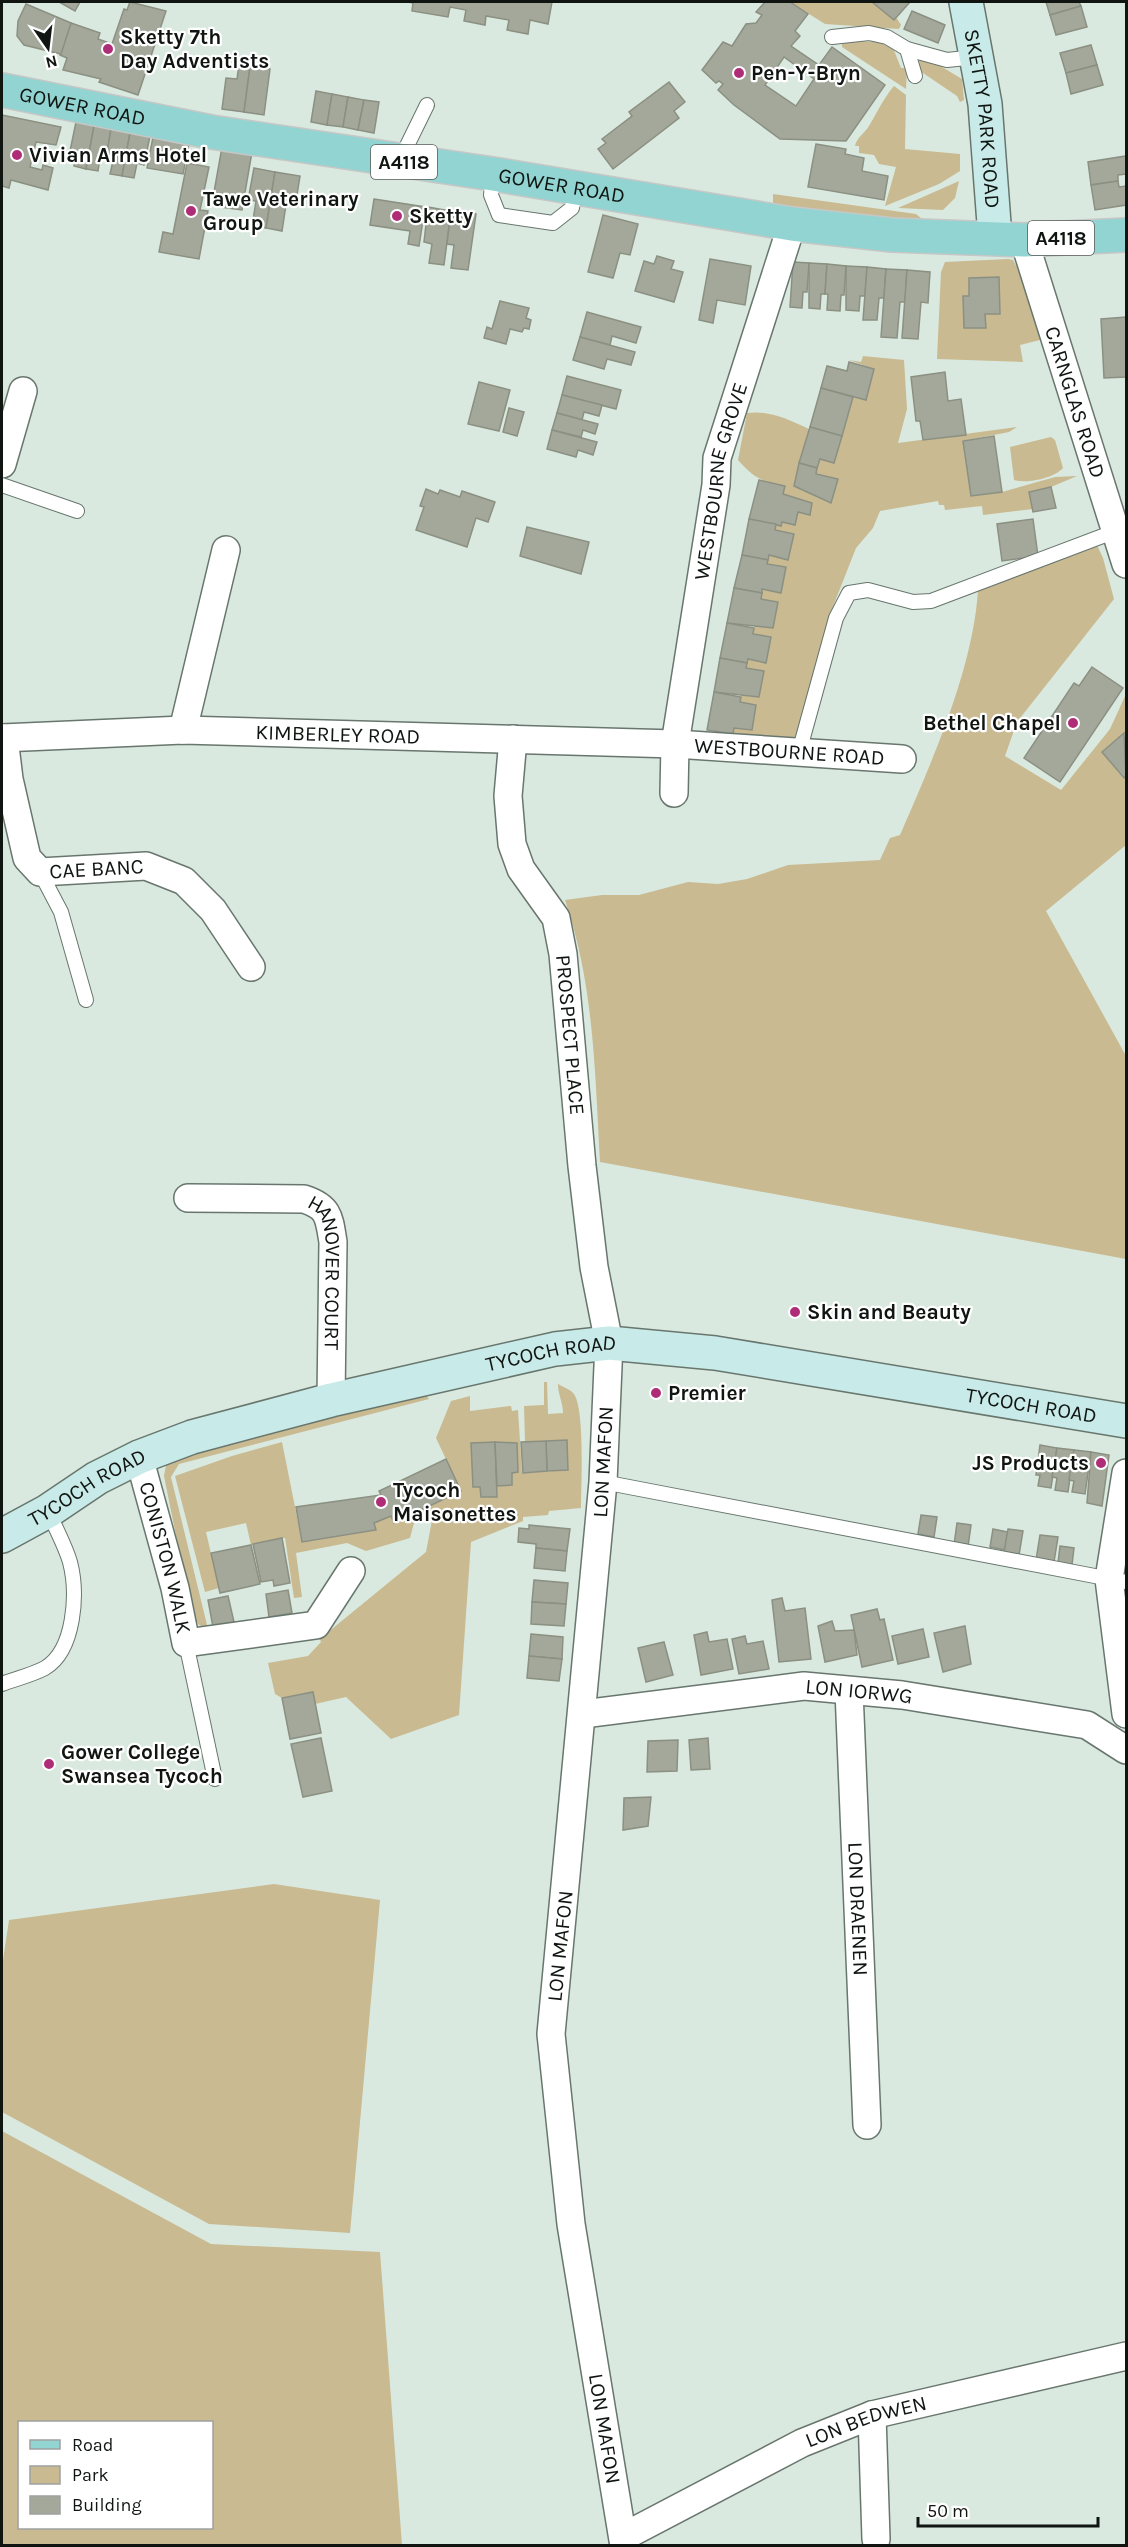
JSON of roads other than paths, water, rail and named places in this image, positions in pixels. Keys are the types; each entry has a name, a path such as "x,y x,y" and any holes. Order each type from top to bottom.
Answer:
{"main road":[{"name":"GOWER ROAD","path":"2,90 212,132 399,162 493,174 792,224 892,235 1010,238 1126,235"}],"street":[{"name":"SKETTY PARK ROAD","path":"966,2 1010,238"},
{"name":"WESTBOURNE GROVE","path":"674,793 675,744 716,485 717,458 792,224"},
{"name":"CARNGLAS ROAD","path":"1010,238 1126,564"},
{"path":"2,464 23,391"},
{"path":"183,730 226,550"},
{"name":"KIMBERLEY ROAD","path":"3,738 183,730 675,744"},
{"name":"CAE BANC","path":"3,738 9,779 27,858 39,872 146,866 184,881 213,910 250,967"},
{"name":"PROSPECT PLACE","path":"513,739 508,796 512,844 521,869 556,918 563,954 582,1166 594,1268 609,1344"},
{"name":"WESTBOURNE ROAD","path":"675,744 902,759"},
{"name":"HANOVER COURT","path":"188,1198 304,1199 320,1204 329,1217 333,1242 331,1400"},
{"name":"TYCOCH ROAD","path":"2,1536 48,1511 97,1478 139,1457 192,1437 331,1400 555,1349 609,1344 715,1353 1126,1421"},
{"name":"LON MAFON","path":"609,1344 603,1482 583,1714 551,2034 570,2224 623,2541"},
{"name":"CONISTON WALK","path":"139,1457 175,1588 186,1643 316,1625 351,1571"},
{"path":"1126,1473 1118,1580 1126,1714"},
{"name":"LON IORWG","path":"583,1714 804,1686 902,1695 1087,1725 1126,1750"},
{"name":"LON DRAENEN","path":"849,1691 867,2125"},
{"name":"LON BEDWEN","path":"623,2541 802,2443 872,2415 1126,2356"},
{"path":"872,2415 876,2539"}],"lane":[{"path":"832,37 869,33 887,37 907,49 947,60 976,57"},
{"path":"907,49 915,76"},
{"path":"399,162 427,105"},
{"path":"2,485 77,511"},
{"path":"799,752 836,618 849,593 868,590 913,602 931,601 1116,531"},
{"path":"39,872 61,912 86,1000"},
{"path":"603,1482 1118,1580"},
{"path":"2,1684 45,1668 63,1651 71,1617 73,1591 70,1562 48,1511"},
{"path":"186,1643 215,1779"}],"place":[{"name":"Sketty 7th Day Adventists","path":"108,49"},
{"name":"Pen-Y-Bryn","path":"739,73"},
{"name":"Vivian Arms Hotel","path":"17,155"},
{"name":"Tawe Veterinary Group","path":"191,211"},
{"name":"Sketty","path":"397,216"},
{"name":"Bethel Chapel","path":"1073,723"},
{"name":"Skin and Beauty","path":"795,1312"},
{"name":"Premier","path":"656,1393"},
{"name":"JS Products","path":"1101,1463"},
{"name":"Tycoch Maisonettes","path":"381,1502"},
{"name":"Gower College Swansea Tycoch","path":"49,1764"}]}
